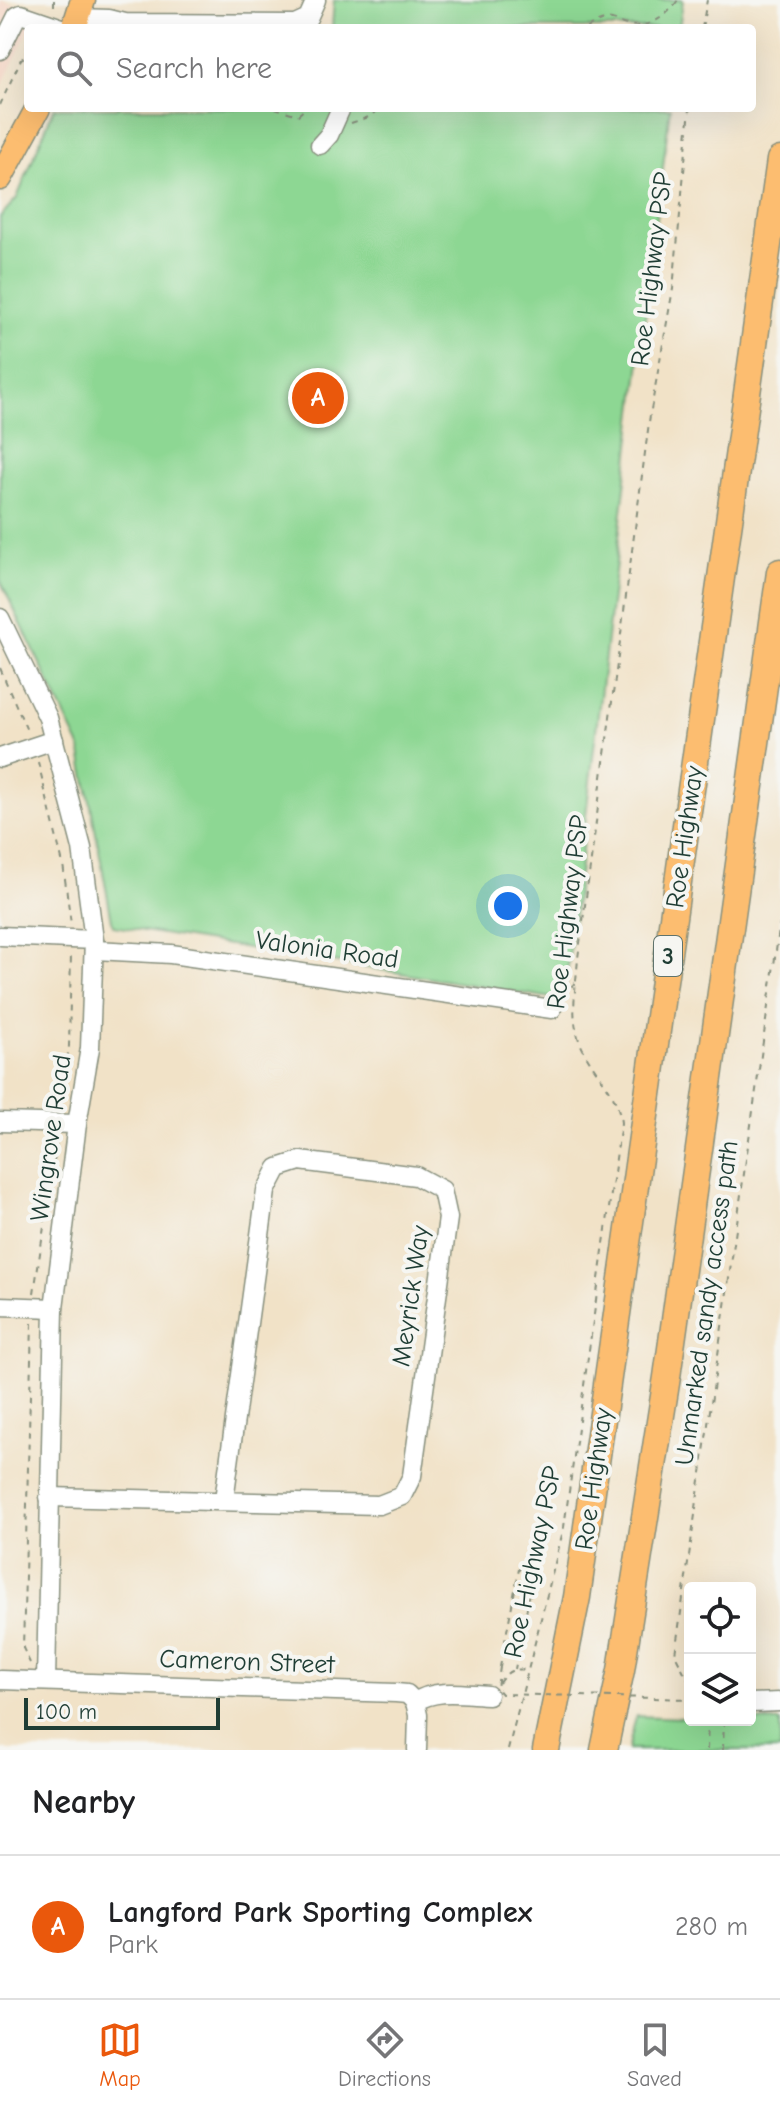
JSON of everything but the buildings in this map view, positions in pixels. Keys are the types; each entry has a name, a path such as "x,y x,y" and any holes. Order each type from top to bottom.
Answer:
{"highway":[{"name":"Roe Highway","path":"546,1750 586,1536 780,160"},
{"path":"604,1750 621,1670 667,1377 780,572"}],"main road":[{"path":"2,167 36,112"}],"street":[{"path":"0,50 17,16 21,14 76,15 138,23 295,24 312,23 316,0"},
{"path":"320,145 329,135 339,112"},
{"name":"Wingrove Road","path":"0,618 48,718 82,848 94,945 90,1048 68,1124 54,1308 46,1673"},
{"path":"0,758 54,740"},
{"name":"Valonia Road","path":"0,936 72,940 552,1009"},
{"path":"0,1122 68,1124"},
{"name":"Meyrick Way","path":"49,1497 379,1505 402,1496 412,1476 448,1218 442,1190 416,1176 300,1161 278,1168 266,1191 224,1500"},
{"path":"0,1306 54,1308"},
{"name":"Cameron Street","path":"0,1680 46,1673 396,1693 407,1694 415,1702 440,1693 488,1695"},
{"path":"415,1702 418,1715 417,1750"},
{"path":"756,1703 780,1702"}],"path":[{"path":"650,24 678,0"},
{"path":"703,24 707,0"},
{"path":"594,24 602,20 628,24"},
{"path":"0,105 24,57"},
{"name":"Roe Highway PSP","path":"508,1750 564,1527 621,1123 620,1107 578,1039 574,1024 576,982 650,415 673,289 690,112"},
{"path":"0,668 43,775 63,864 72,940 68,1124 33,1307 23,1648 30,1665 46,1673"},
{"name":"Unmarked sandy access path","path":"684,1672 675,1654 780,923"},
{"path":"552,1009 576,982"},
{"path":"515,1669 534,1572 528,1563 519,1569 497,1688 500,1693 684,1699"},
{"path":"488,1695 494,1692 509,1672 515,1669 528,1671"},
{"path":"707,1750 708,1726"},
{"path":"723,1750 724,1726"}],"shaded area":[{"path":"0,0 37,13 32,24 24,24 24,40 0,89"}],"green space":[{"path":"334,0 683,0 680,24 332,24"},
{"path":"52,112 670,112 564,1000 113,926 80,747 0,580 0,217 17,198"},
{"path":"636,1716 684,1718 684,1726 756,1726 756,1721 780,1722 780,1750 628,1750"}],"place":[{"name":"Langford Park Sporting Complex","path":"318,398"}]}
